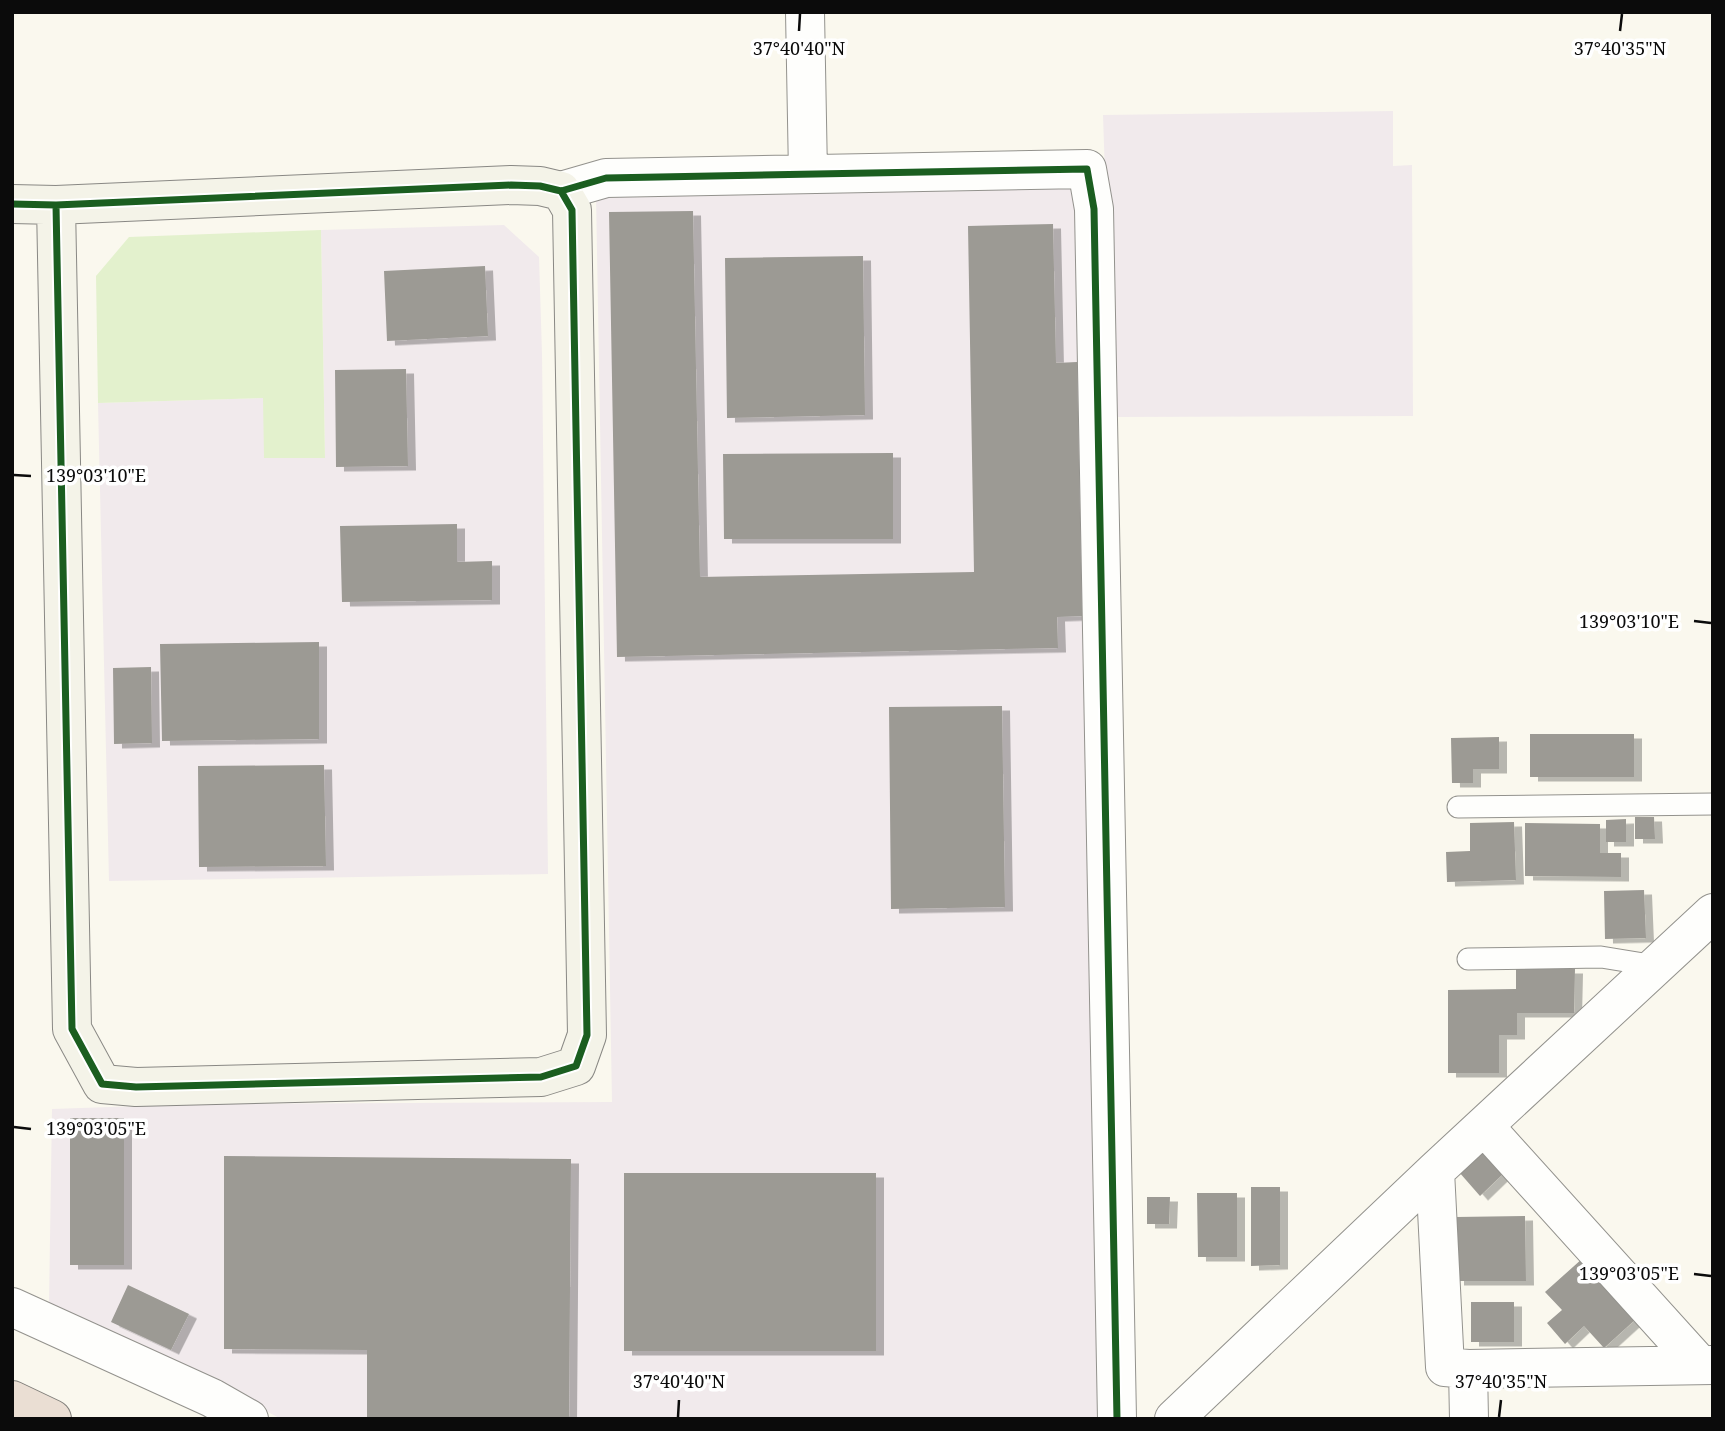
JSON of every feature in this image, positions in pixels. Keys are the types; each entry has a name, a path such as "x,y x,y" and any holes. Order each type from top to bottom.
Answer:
{"highway":[{"path":"12,1400 52,1419"}],"street":[{"path":"805,12 808,174"},
{"path":"12,204 56,205 511,185 540,186 561,191 606,178 1087,169 1094,209 1117,1419"},
{"path":"56,205 72,1029 102,1084 136,1087 541,1077 576,1066 587,1035 573,230 572,210 561,191"},
{"path":"1174,1419 1435,1171 1713,913"},
{"path":"1484,1126 1706,1365"},
{"path":"1435,1171 1446,1367 1468,1369 1706,1365"},
{"path":"12,1307 212,1398 249,1419"},
{"path":"1468,1369 1469,1419"}],"lane":[{"path":"1458,807 1713,804"},
{"path":"1468,959 1601,957 1656,966"}],"shaded area":[{"path":"1393,111 1393,166 1412,165 1413,416 1113,417 1103,115"},
{"path":"1076,181 1098,1419 281,1419 204,1378 49,1304 52,1109 198,1104 612,1102 596,195"},
{"path":"504,225 539,257 548,874 109,881 98,403 263,398 325,457 321,230"}],"green space":[{"path":"321,230 325,458 264,458 263,398 98,403 96,276 129,237"}],"building":[{"path":"693,211 700,577 974,572 968,226 1053,224 1056,363 1077,362 1082,616 1057,617 1058,648 617,657 609,212"},
{"path":"863,256 865,415 727,418 725,258"},
{"path":"485,266 488,336 387,341 384,271"},
{"path":"406,369 408,466 336,467 335,370"},
{"path":"893,453 893,539 724,539 723,454"},
{"path":"457,524 457,562 492,561 492,600 342,602 340,526"},
{"path":"319,642 319,739 162,741 160,644"},
{"path":"151,667 152,743 114,744 113,668"},
{"path":"1002,706 1005,907 891,909 889,707"},
{"path":"1530,734 1634,734 1634,777 1530,777"},
{"path":"1499,737 1499,769 1473,769 1473,783 1452,783 1451,738"},
{"path":"324,765 326,866 199,867 198,766"},
{"path":"1635,817 1654,817 1655,839 1635,839"},
{"path":"1626,819 1626,842 1606,842 1606,820"},
{"path":"1514,822 1516,880 1447,882 1446,852 1470,851 1470,823"},
{"path":"1525,823 1600,824 1600,853 1621,853 1621,877 1525,876"},
{"path":"1644,890 1646,938 1605,939 1604,891"},
{"path":"1516,969 1575,969 1574,1013 1517,1013 1517,1035 1499,1035 1499,1073 1448,1073 1448,990 1516,989"},
{"path":"70,1118 124,1118 124,1265 70,1265"},
{"path":"1485,1148 1506,1171 1480,1196 1459,1172"},
{"path":"224,1156 571,1159 569,1419 367,1419 367,1350 224,1349"},
{"path":"624,1173 876,1173 876,1351 624,1351"},
{"path":"1251,1187 1280,1187 1280,1265 1251,1266"},
{"path":"1197,1193 1237,1193 1237,1257 1198,1257"},
{"path":"1147,1197 1170,1197 1169,1224 1147,1224"},
{"path":"1525,1216 1526,1281 1456,1281 1456,1217"},
{"path":"1583,1258 1637,1318 1604,1348 1584,1326 1565,1344 1547,1323 1562,1310 1545,1292"},
{"path":"128,1285 189,1314 171,1350 111,1322"},
{"path":"1471,1302 1514,1302 1514,1342 1471,1342"}],"cycle path":[{"path":"12,204 56,205 511,185 540,186 561,191 606,178 1087,169 1094,209 1117,1419"},
{"path":"56,205 72,1029 102,1084 136,1087 541,1077 576,1066 587,1035 572,210 561,191"}]}
